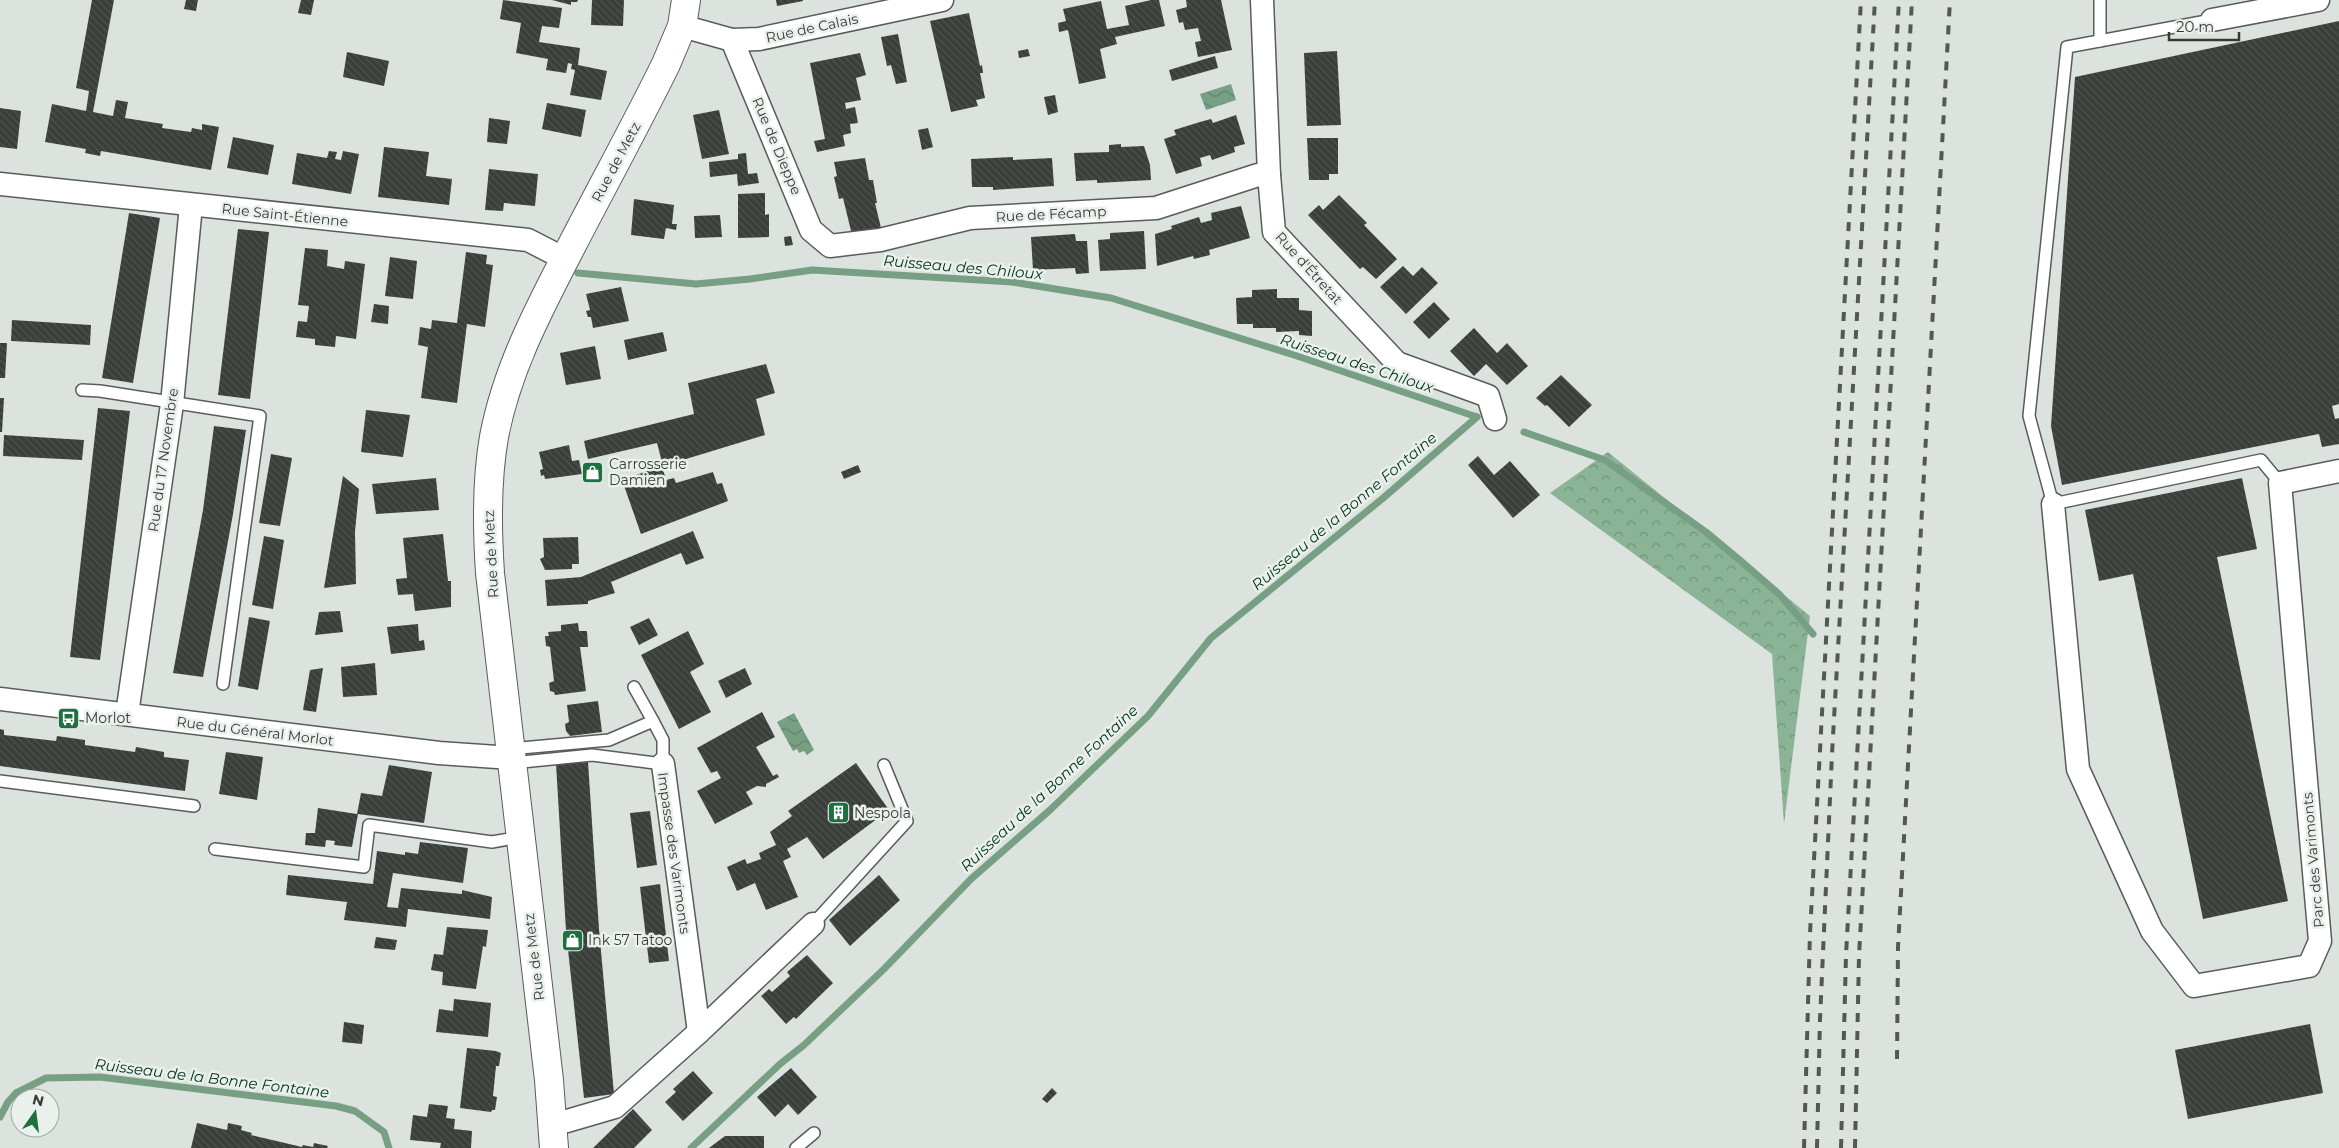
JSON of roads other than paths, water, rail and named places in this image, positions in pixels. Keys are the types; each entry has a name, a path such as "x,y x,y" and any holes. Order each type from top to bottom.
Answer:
{"street":[{"name":"Rue de Calais","path":"684,13 732,40 759,38 942,0"},
{"name":"Rue d'Étretat","path":"1262,0 1269,176 1274,232 1397,363 1488,396 1495,420"},
{"path":"2212,20 2318,0"},
{"name":"Rue de Metz","path":"553,1135 490,573 488,533 489,482 494,438 504,395 516,359 565,258 658,79 684,13"},
{"name":"Rue de Dieppe","path":"732,40 812,230 830,246"},
{"name":"Rue de Fécamp","path":"830,246 880,240 970,218 1156,208 1258,175 1269,176"},
{"name":"Rue Saint-Étienne","path":"0,184 192,206 528,240 565,258"},
{"name":"Rue du 17 Novembre","path":"127,714 172,404 192,206"},
{"path":"2280,483 2339,471"},
{"name":"Parc des Varimonts","path":"2053,504 2078,769 2152,931 2194,986 2309,966 2320,941 2280,483"},
{"name":"Rue du Général Morlot","path":"0,699 470,756 496,757 511,755"},
{"name":"Impasse des Varimonts","path":"663,764 699,1032"},
{"path":"553,1135 567,1121 615,1107 699,1032 813,924"}],"lane":[{"path":"2100,0 2100,41"},
{"path":"2212,20 2067,47 2029,416 2053,504 2261,460 2280,483"},
{"path":"82,390 100,391 172,404 260,416 223,684"},
{"path":"634,687 663,740 663,764"},
{"path":"511,755 609,740 653,721"},
{"name":"Impasse des Varimonts","path":"511,755 592,755 663,764"},
{"path":"813,924 907,821 884,765"},
{"path":"0,781 194,806"},
{"path":"215,849 364,867 369,825 492,842 520,837"},
{"path":"796,1148 814,1133"}],"water":[{"path":"1231,84 1236,100 1206,110 1200,94"},
{"path":"794,713 814,750 807,755 804,751 799,753 797,749 793,751 777,722"}],"waterway":[{"name":"Ruisseau des Chiloux","path":"578,273 696,284 750,279 812,270 1012,282 1111,298 1294,355 1477,417"},
{"name":"Ruisseau de la Bonne Fontaine","path":"691,1148 884,969 971,879 1050,810 1148,716 1211,638 1382,499 1477,417"},
{"name":"Ruisseau de la Bonne Fontaine","path":"1524,432 1605,460 1706,532 1742,562 1780,595 1813,634"},
{"name":"Ruisseau de la Bonne Fontaine","path":"0,1117 8,1102 16,1093 46,1078 100,1077 336,1106 355,1111 384,1132 389,1148"}],"railway":[{"path":"1804,1148 1810,933 1861,0"},
{"path":"1817,1148 1820,1019 1832,754 1875,0"},
{"path":"1841,1148 1846,955 1899,0"},
{"path":"1855,1148 1859,956 1912,0"},
{"path":"1897,1059 1898,947 1950,0"}],"place":[{"name":"Carrosserie Damien","path":"593,472"},
{"name":"Morlot","path":"69,718"},
{"name":"Nespola","path":"838,813"},
{"name":"Ink 57 Tatoo","path":"572,940"}]}
